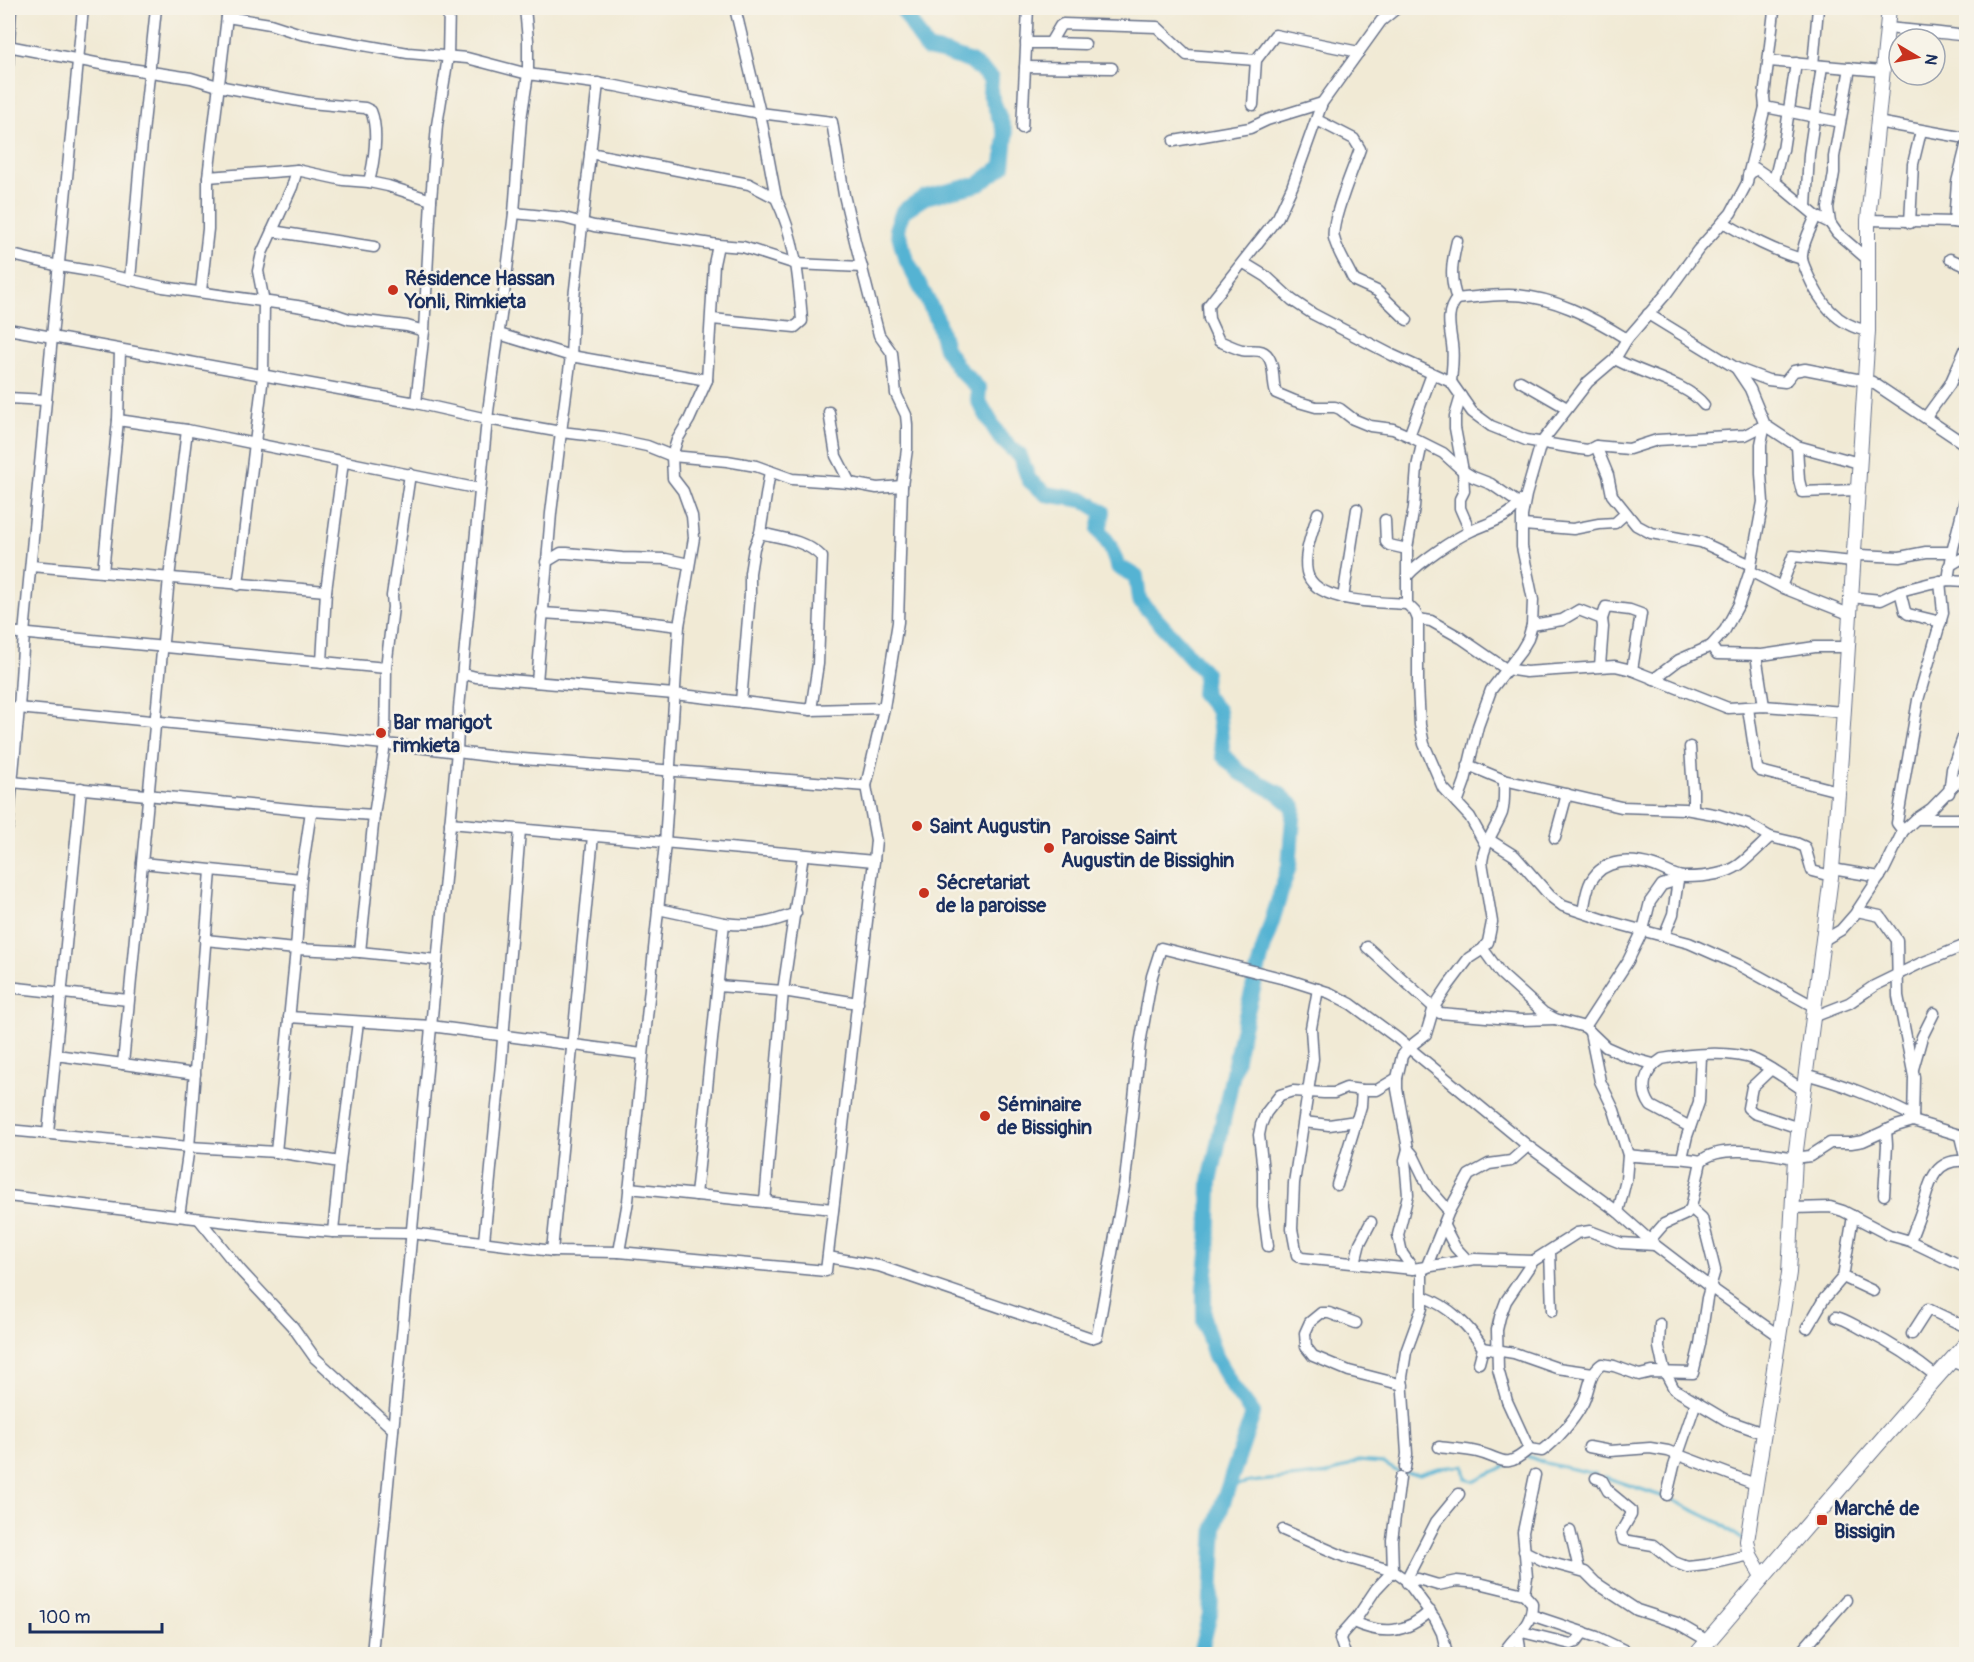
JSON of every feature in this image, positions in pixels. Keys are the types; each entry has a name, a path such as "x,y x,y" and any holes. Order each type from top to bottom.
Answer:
{"main road":[{"path":"1701,1651 1875,1446 1966,1344"}],"street":[{"path":"8,64 11,8"},
{"path":"8,827 83,8"},
{"path":"130,280 156,8"},
{"path":"416,403 424,331 437,125 448,57 449,8"},
{"path":"372,1654 480,489 514,213 521,119 528,74 525,8"},
{"path":"712,320 774,325 799,325 802,321 796,264 790,234 776,198 760,113 735,8"},
{"path":"1022,128 1028,8"},
{"path":"1396,8 1382,21 1322,103 1292,187 1278,218 1244,263 1212,298 1208,306 1211,325 1219,341 1245,351 1258,349 1263,351 1271,362 1276,393 1284,398 1316,406 1335,407 1353,419 1370,426 1393,429 1443,453 1473,477 1491,483 1523,500"},
{"path":"1457,803 1462,792 1478,726 1491,690 1521,651 1532,625 1533,600 1522,547 1522,516 1523,500 1541,443 1588,382 1615,359 1627,339 1666,294 1698,250 1739,201 1752,172 1765,107 1764,97 1774,11 1771,8"},
{"path":"1806,207 1809,154 1815,118 1818,8"},
{"path":"1887,27 1889,8"},
{"path":"8,1196 199,1220 333,1232 411,1233 552,1251 619,1252 826,1271 876,840 866,786 884,708 898,622 902,486 907,449 906,415 896,394 892,354 879,335 844,195 832,122 760,113 598,83 528,74 467,58 408,53 301,34 228,13 208,177 208,229 201,291"},
{"path":"1050,44 1063,24 1157,27 1187,55 1256,60"},
{"path":"1763,1578 1750,1555 1746,1541 1789,1273 1798,1128 1831,873 1844,712 1863,380 1868,331 1868,220 1887,28"},
{"path":"1253,105 1256,60 1275,34 1359,52"},
{"path":"1947,34 1966,36"},
{"path":"1026,43 1085,44"},
{"path":"8,46 191,78 218,86 310,103 365,108 371,111 373,116 373,164 369,182"},
{"path":"1769,61 1882,71"},
{"path":"1774,181 1790,112 1796,63"},
{"path":"1025,67 1112,68"},
{"path":"1850,68 1828,208 1830,223 1837,233 1867,259"},
{"path":"537,682 546,562 571,356 582,223 598,83"},
{"path":"1174,141 1250,128 1266,120 1322,103"},
{"path":"1765,107 1840,122"},
{"path":"1317,120 1354,139 1360,149 1339,210 1334,237 1352,277 1377,291 1407,320"},
{"path":"1877,122 1966,138"},
{"path":"1910,223 1913,164 1921,131"},
{"path":"1954,222 1957,182 1966,146"},
{"path":"590,153 750,184 776,198"},
{"path":"208,177 297,170 343,180 369,182 431,200"},
{"path":"238,585 263,376 264,302 258,271 262,253 292,187 297,170"},
{"path":"1752,172 1774,181 1816,216 1830,223"},
{"path":"514,213 564,218 582,223 743,247 796,264 862,267"},
{"path":"1816,216 1803,248 1802,259 1815,293 1826,306 1850,326 1868,331"},
{"path":"1868,220 1966,224"},
{"path":"1723,222 1781,254 1802,259"},
{"path":"272,231 374,247"},
{"path":"1450,382 1452,344 1449,323 1450,312 1457,299 1452,286 1451,274 1456,241"},
{"path":"619,1252 629,1188 665,843 679,626 694,538 693,523 683,491 674,478 672,456 677,440 707,380 714,264 718,245"},
{"path":"8,254 163,287 297,306 349,319 396,324 424,331"},
{"path":"1950,259 1966,266"},
{"path":"1244,263 1267,277 1292,300 1313,314 1450,382 1480,420 1526,441 1588,450 1596,446 1629,448 1657,440 1745,435 1765,425"},
{"path":"1457,299 1506,295 1553,302 1603,324 1627,339"},
{"path":"1648,314 1736,368 1768,380 1785,382 1794,371 1805,369 1863,380 1881,387 1966,445"},
{"path":"8,329 416,403 487,419 604,437 647,446 672,456 756,466 792,479 850,483 877,488 902,486"},
{"path":"499,334 571,356 707,380"},
{"path":"1926,417 1950,384 1966,348"},
{"path":"103,572 118,420 120,350"},
{"path":"1615,359 1636,371 1689,391 1704,405"},
{"path":"1654,680 1679,660 1711,646 1725,630 1739,604 1750,568 1763,502 1761,454 1765,425 1750,389 1736,368"},
{"path":"1409,436 1432,374"},
{"path":"1520,381 1567,408"},
{"path":"1461,396 1456,408 1455,428 1463,471 1464,491 1460,499 1460,508 1470,531"},
{"path":"8,398 46,400"},
{"path":"828,412 836,456 850,483"},
{"path":"118,420 187,430 480,489"},
{"path":"1765,425 1797,446 1859,463"},
{"path":"123,1064 169,578 187,430"},
{"path":"1407,604 1407,549 1422,444"},
{"path":"1596,446 1608,475 1612,495 1625,514 1645,531 1701,542 1781,587 1849,614"},
{"path":"1797,446 1799,480 1803,492 1857,490"},
{"path":"322,662 326,591 343,462"},
{"path":"741,702 750,573 754,548 760,533 770,471"},
{"path":"360,952 374,815 385,744 386,668 393,588 399,561 410,474"},
{"path":"1903,831 1897,820 1918,700 1941,622 1944,581 1966,496"},
{"path":"1407,576 1415,567 1470,531 1500,521 1523,500"},
{"path":"1343,598 1357,509"},
{"path":"1318,513 1310,539 1307,573 1316,585 1343,598 1407,604 1415,612 1418,619 1420,725 1424,744 1443,788 1470,817 1487,842 1515,856 1556,902 1689,943 1739,965 1814,1012 1849,1003 1874,986 1966,945"},
{"path":"1523,525 1573,529 1615,523 1625,514"},
{"path":"1385,520 1386,542 1389,545 1407,549"},
{"path":"760,533 797,541 815,550 822,557 818,664 811,710"},
{"path":"1853,562 1860,555 1900,557 1926,552 1952,552"},
{"path":"546,562 561,553 567,553 622,558 666,558 689,564"},
{"path":"1781,587 1793,556 1853,562"},
{"path":"1949,566 1966,556"},
{"path":"31,566 326,591"},
{"path":"1850,597 1881,600 1900,591 1944,581 1966,580"},
{"path":"1900,591 1905,611 1908,614 1941,622"},
{"path":"1600,666 1602,619 1606,608 1630,610 1641,614 1632,670"},
{"path":"1532,625 1567,618 1579,610 1602,619"},
{"path":"542,613 605,617 679,626"},
{"path":"1418,619 1431,621 1461,638 1506,669 1526,672 1615,666 1632,670 1726,708 1764,706 1844,712"},
{"path":"8,632 386,668"},
{"path":"1711,646 1717,654 1756,655 1815,647 1848,647"},
{"path":"1756,655 1764,706"},
{"path":"464,674 811,710 884,708"},
{"path":"8,706 457,751 497,757 866,786"},
{"path":"1748,708 1757,768 1760,771 1838,791"},
{"path":"1949,793 1952,769 1966,729"},
{"path":"1690,747 1694,791 1692,810"},
{"path":"1468,765 1504,780 1630,809 1692,810 1719,815 1748,824 1770,837 1805,847 1812,871 1880,877"},
{"path":"1824,940 1841,930 1857,911 1891,859 1903,831 1949,793 1966,773"},
{"path":"1420,1269 1402,1253 1398,1235 1408,1195 1405,1160 1408,1149 1396,1089 1398,1066 1408,1048 1426,1034 1434,1007 1461,967 1488,942 1492,922 1482,862 1487,842 1502,812 1504,780"},
{"path":"12,782 374,815"},
{"path":"48,1132 81,788"},
{"path":"1555,838 1567,794"},
{"path":"276,1152 301,879 311,811"},
{"path":"1916,819 1966,817"},
{"path":"450,823 874,861"},
{"path":"484,1241 504,1036 520,830"},
{"path":"552,1251 593,836"},
{"path":"1618,1212 1626,1180 1628,1155 1614,1110 1600,1081 1588,1030 1643,930 1650,902 1662,885 1679,878 1733,868 1770,837"},
{"path":"765,1202 783,991 803,855"},
{"path":"1583,912 1591,882 1599,872 1611,864 1633,862 1651,865 1679,878"},
{"path":"142,863 301,879"},
{"path":"179,1216 189,1147 211,871"},
{"path":"1664,936 1673,914 1679,878"},
{"path":"658,909 737,925 774,922 796,913"},
{"path":"1857,911 1880,916 1895,935 1898,946 1897,976 1901,1018 1915,1089 1913,1118"},
{"path":"696,1195 724,923"},
{"path":"205,940 437,960"},
{"path":"1367,947 1445,1015 1521,1020 1555,1019"},
{"path":"828,1257 885,1268 1091,1338 1097,1336 1125,1181 1140,1044 1152,976 1161,948 1318,989 1352,1004 1528,1146 1618,1212 1710,1287 1778,1335"},
{"path":"1483,949 1501,974 1533,1005 1555,1019 1588,1030 1606,1047 1631,1058 1653,1064"},
{"path":"718,986 783,991 858,1003"},
{"path":"8,987 128,1000"},
{"path":"1318,989 1311,1028 1314,1052 1309,1092 1295,1167 1292,1229 1296,1252 1302,1258 1420,1269 1490,1258 1533,1261"},
{"path":"1912,1069 1922,1037 1934,1013"},
{"path":"289,1017 431,1026 642,1054"},
{"path":"333,1232 339,1162 358,1022"},
{"path":"56,1055 195,1074"},
{"path":"1682,1158 1699,1102 1701,1056"},
{"path":"1690,1127 1651,1106 1647,1100 1645,1080 1653,1064 1662,1059 1742,1056 1771,1069 1803,1090"},
{"path":"1771,1069 1752,1087 1748,1108 1754,1113 1798,1128"},
{"path":"1805,1074 1876,1097 1913,1118 1963,1137 1966,1161 1953,1161 1945,1164 1932,1177 1910,1241"},
{"path":"1268,1246 1263,1207 1263,1171 1259,1135 1261,1125 1280,1095 1293,1090 1334,1092 1346,1088 1377,1089 1397,1078"},
{"path":"1337,1185 1361,1106 1362,1090"},
{"path":"1628,1155 1701,1161 1712,1154 1729,1151 1795,1158 1806,1157 1830,1143 1857,1143 1913,1118"},
{"path":"1304,1122 1329,1125 1356,1121"},
{"path":"8,1130 189,1147 276,1152 339,1162"},
{"path":"1884,1195 1886,1130"},
{"path":"1405,1468 1407,1454 1403,1385 1406,1352 1418,1325 1424,1297 1420,1269 1469,1175 1482,1167 1511,1161 1528,1146"},
{"path":"1408,1149 1429,1188 1449,1211"},
{"path":"1652,1242 1664,1224 1686,1214 1691,1208 1701,1161"},
{"path":"629,1188 833,1209"},
{"path":"1793,1208 1830,1207 1853,1216 1888,1235 1910,1241 1966,1268"},
{"path":"1439,1447 1472,1451 1505,1462 1519,1457 1529,1449 1542,1451 1557,1437 1584,1402 1593,1373 1602,1364 1639,1375 1652,1372 1691,1374 1695,1372 1715,1270 1702,1218 1691,1208"},
{"path":"1807,1328 1824,1299 1843,1277 1853,1216"},
{"path":"199,1220 241,1271 293,1327 315,1358 393,1429"},
{"path":"1354,1263 1360,1243 1371,1222"},
{"path":"1444,1226 1455,1247 1467,1260"},
{"path":"1529,1449 1507,1401 1498,1369 1497,1330 1506,1301 1533,1261 1577,1233 1585,1230 1621,1243 1652,1242"},
{"path":"1550,1251 1552,1311"},
{"path":"1843,1277 1873,1291"},
{"path":"1424,1297 1447,1309 1473,1334 1483,1348 1514,1353 1557,1368 1593,1373"},
{"path":"1912,1334 1928,1308 1966,1327"},
{"path":"1356,1323 1329,1313 1321,1313 1307,1327 1304,1341 1306,1347 1313,1356 1349,1371 1403,1385"},
{"path":"1836,1317 1848,1320 1856,1327 1897,1347 1937,1377"},
{"path":"1660,1324 1659,1347 1665,1372 1674,1389 1726,1420 1763,1433"},
{"path":"1479,1363 1483,1348"},
{"path":"1951,1361 1966,1367"},
{"path":"1667,1495 1696,1402"},
{"path":"1589,1447 1620,1451 1650,1448 1679,1454 1755,1484"},
{"path":"1524,1594 1527,1576 1524,1551 1525,1520 1535,1475"},
{"path":"1345,1654 1340,1639 1376,1589 1393,1571 1392,1540 1400,1478"},
{"path":"1596,1478 1602,1480 1608,1491 1631,1510 1631,1515 1621,1532 1623,1540 1653,1545 1674,1562 1687,1567 1750,1555"},
{"path":"1406,1581 1436,1522 1459,1494"},
{"path":"1283,1530 1345,1557 1393,1571 1406,1581 1430,1611 1442,1633 1447,1654"},
{"path":"1570,1531 1579,1569"},
{"path":"1524,1551 1544,1561 1579,1569 1637,1610 1677,1623 1701,1651"},
{"path":"1406,1581 1422,1579 1442,1585 1457,1581 1479,1583 1524,1594 1532,1603 1531,1615 1520,1634 1510,1641 1503,1654"},
{"path":"1799,1654 1846,1600"},
{"path":"1353,1622 1376,1630 1406,1628 1414,1625 1430,1611"},
{"path":"1531,1615 1584,1632 1632,1654"},
{"path":"1520,1634 1571,1644 1576,1642 1584,1632"},
{"path":"1520,1634 1521,1654"}],"waterway":[{"path":"902,8 927,49 971,62 991,78 990,93 1006,135 1003,166 979,184 925,197 903,211 897,227 905,257 937,319 945,348 958,368 979,389 978,400 1000,438 1020,456 1029,480 1046,494 1084,500 1103,512 1099,530 1110,546 1118,567 1136,576 1139,600 1205,673 1203,694 1218,711 1223,755 1241,773 1278,793 1294,807 1289,866 1263,950 1241,1035 1210,1182 1204,1321 1215,1356 1232,1386 1253,1414 1215,1526 1210,1614 1200,1654"},
{"path":"1527,1456 1545,1463 1596,1474"},
{"path":"1228,1487 1250,1482 1329,1474 1358,1461 1383,1463 1400,1473 1420,1474 1439,1468 1464,1466 1466,1479 1473,1481 1508,1465"},
{"path":"1605,1477 1670,1499 1720,1523 1743,1540"}],"place":[{"name":"Résidence Hassan Yonli, Rimkieta","path":"393,290"},
{"name":"Bar marigot rimkieta","path":"381,733"},
{"name":"Saint Augustin","path":"917,826"},
{"name":"Paroisse Saint Augustin de Bissighin","path":"1049,848"},
{"name":"Sécretariat de la paroisse","path":"924,893"},
{"name":"Séminaire de Bissighin","path":"985,1116"},
{"name":"Marché de Bissigin","path":"1822,1520"}]}
